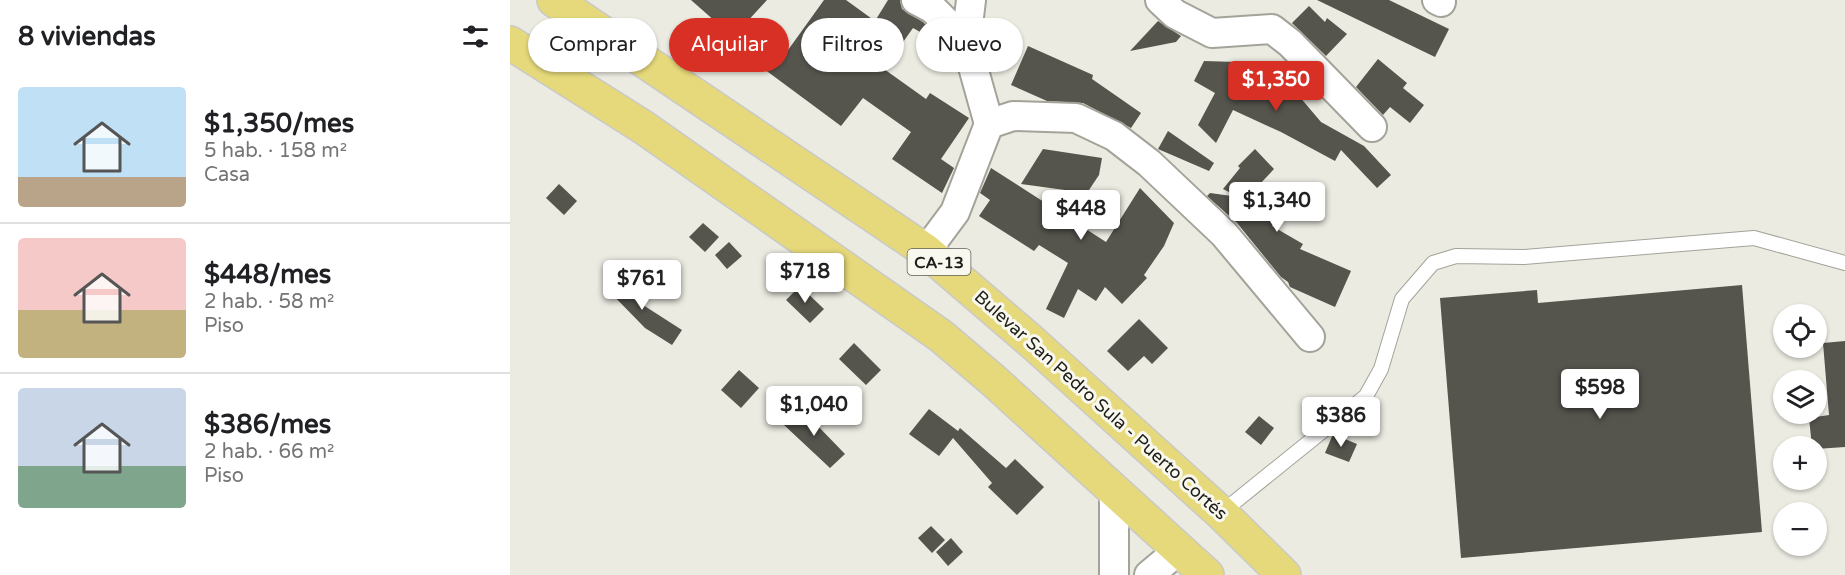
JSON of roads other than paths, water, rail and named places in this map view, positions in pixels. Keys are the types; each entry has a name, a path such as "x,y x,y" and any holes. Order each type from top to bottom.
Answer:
{"highway":[{"name":"Bulevar San Pedro Sula - Puerto Cortés","path":"554,0 926,251 986,301 1221,513 1284,575"},
{"path":"510,43 642,128 940,336 1195,566"}],"street":[{"path":"916,0 933,9 942,18"},
{"path":"969,18 971,0"},
{"path":"1160,0 1175,14 1212,33 1272,28 1290,43 1372,127"},
{"path":"926,251 955,212 989,124 974,72"},
{"path":"989,124 1013,116 1076,118 1114,136 1149,163 1224,234 1310,337"},
{"path":"1113,575 1114,491"},
{"path":"1149,575 1195,566"}],"lane":[{"path":"1221,513 1366,396 1381,369 1402,299 1432,263 1456,256 1524,257 1754,238 1845,263"}]}
